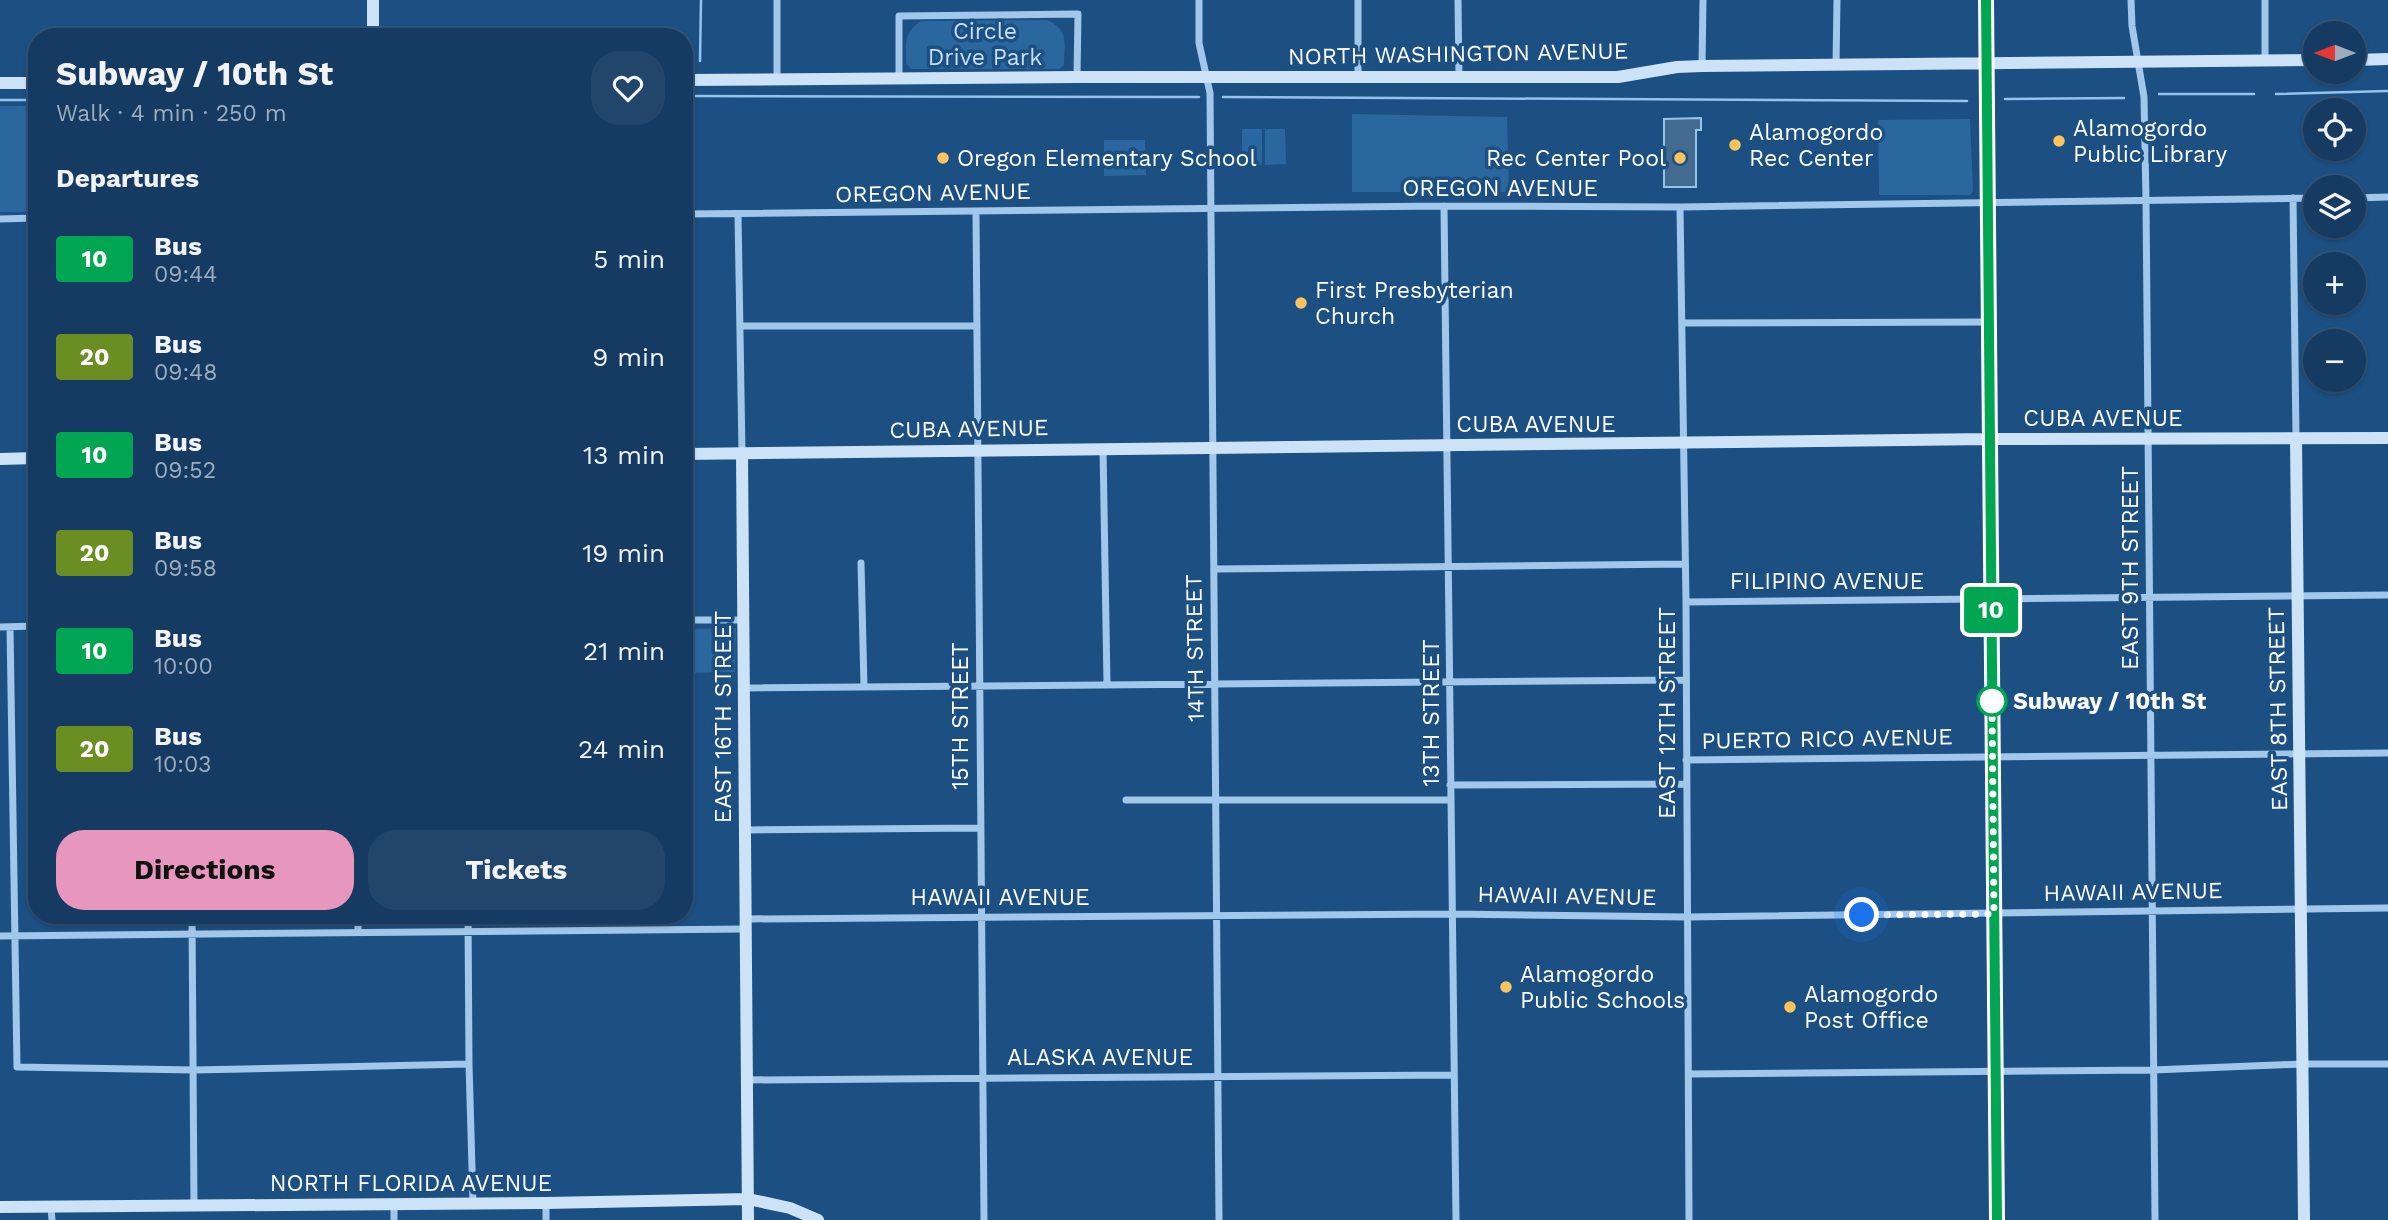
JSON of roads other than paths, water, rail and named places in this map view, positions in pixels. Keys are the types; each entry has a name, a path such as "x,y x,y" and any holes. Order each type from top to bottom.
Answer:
{"main road":[{"path":"373,0 373,28"},
{"path":"1986,0 1997,1220"},
{"name":"NORTH WASHINGTON AVENUE","path":"693,80 1077,76 1618,77 1677,67 1702,66 2303,60"},
{"path":"2366,60 2388,60"},
{"path":"0,83 28,83"},
{"name":"EAST 8TH STREET","path":"2296,438 2304,1220"},
{"name":"CUBA AVENUE","path":"693,454 1990,439 2388,438"},
{"name":"EAST 16TH STREET","path":"742,453 748,1220"},
{"path":"0,459 28,458"},
{"name":"NORTH FLORIDA AVENUE","path":"0,1207 52,1213 194,1205 394,1205 748,1199 790,1208 818,1220"}],"street":[{"path":"776,0 777,80"},
{"name":"14TH STREET","path":"1199,0 1199,43 1210,93 1219,1220"},
{"path":"1358,0 1358,78"},
{"path":"1458,0 1459,77"},
{"path":"1702,66 1703,0"},
{"path":"1836,65 1837,0"},
{"name":"EAST 9TH STREET","path":"2131,0 2132,26 2144,97 2155,1220"},
{"path":"2265,0 2265,61"},
{"path":"899,78 899,16 926,15 1077,14 1077,76"},
{"name":"EAST 8TH STREET","path":"2293,198 2296,438"},
{"name":"OREGON AVENUE","path":"693,214 1444,206 1680,207 2303,198"},
{"path":"2366,198 2388,198"},
{"name":"13TH STREET","path":"1444,206 1456,1220"},
{"name":"EAST 12TH STREET","path":"1680,207 1686,601 1689,1220"},
{"name":"15TH STREET","path":"976,211 984,1220"},
{"name":"EAST 16TH STREET","path":"738,214 742,453"},
{"path":"0,219 28,218"},
{"path":"1682,323 1989,322"},
{"path":"741,326 976,326"},
{"path":"1102,448 1107,684"},
{"path":"861,564 864,687"},
{"path":"1214,569 1684,564"},
{"name":"FILIPINO AVENUE","path":"1686,601 2388,595"},
{"path":"693,620 743,620"},
{"path":"0,627 28,626"},
{"path":"10,627 17,1067 194,1070 469,1064"},
{"path":"745,688 1685,680"},
{"name":"PUERTO RICO AVENUE","path":"1686,760 2388,752"},
{"path":"1450,785 1686,784"},
{"path":"1126,800 1450,800"},
{"path":"745,831 979,828"},
{"name":"HAWAII AVENUE","path":"0,936 468,932 982,916 1451,914 1687,917 2388,908"},
{"path":"192,924 194,1205"},
{"path":"358,924 358,931"},
{"path":"468,924 473,1203"},
{"path":"1690,1074 2153,1070 2302,1064 2388,1064"},
{"name":"ALASKA AVENUE","path":"746,1080 1454,1075"},
{"path":"546,1203 547,1220"},
{"path":"394,1205 394,1220"}],"waterway":[{"path":"700,61 701,0"},
{"path":"2276,94 2388,91"},
{"path":"2159,94 2254,94"},
{"path":"693,96 1199,97"},
{"path":"1223,97 1967,101"},
{"path":"2005,99 2124,98"},
{"path":"0,100 28,100"}],"place":[{"name":"Alamogordo Public Library","path":"2059,141"},
{"name":"Alamogordo Rec Center","path":"1735,145"},
{"name":"Oregon Elementary School","path":"943,158"},
{"name":"Rec Center Pool","path":"1680,158"},
{"name":"First Presbyterian Church","path":"1301,303"},
{"name":"Subway / 10th St","path":"1992,701"},
{"name":"Alamogordo Public Schools","path":"1506,987"},
{"name":"Alamogordo Post Office","path":"1790,1007"}],"park label":[{"name":"Circle Drive Park","path":"985,44"}]}
